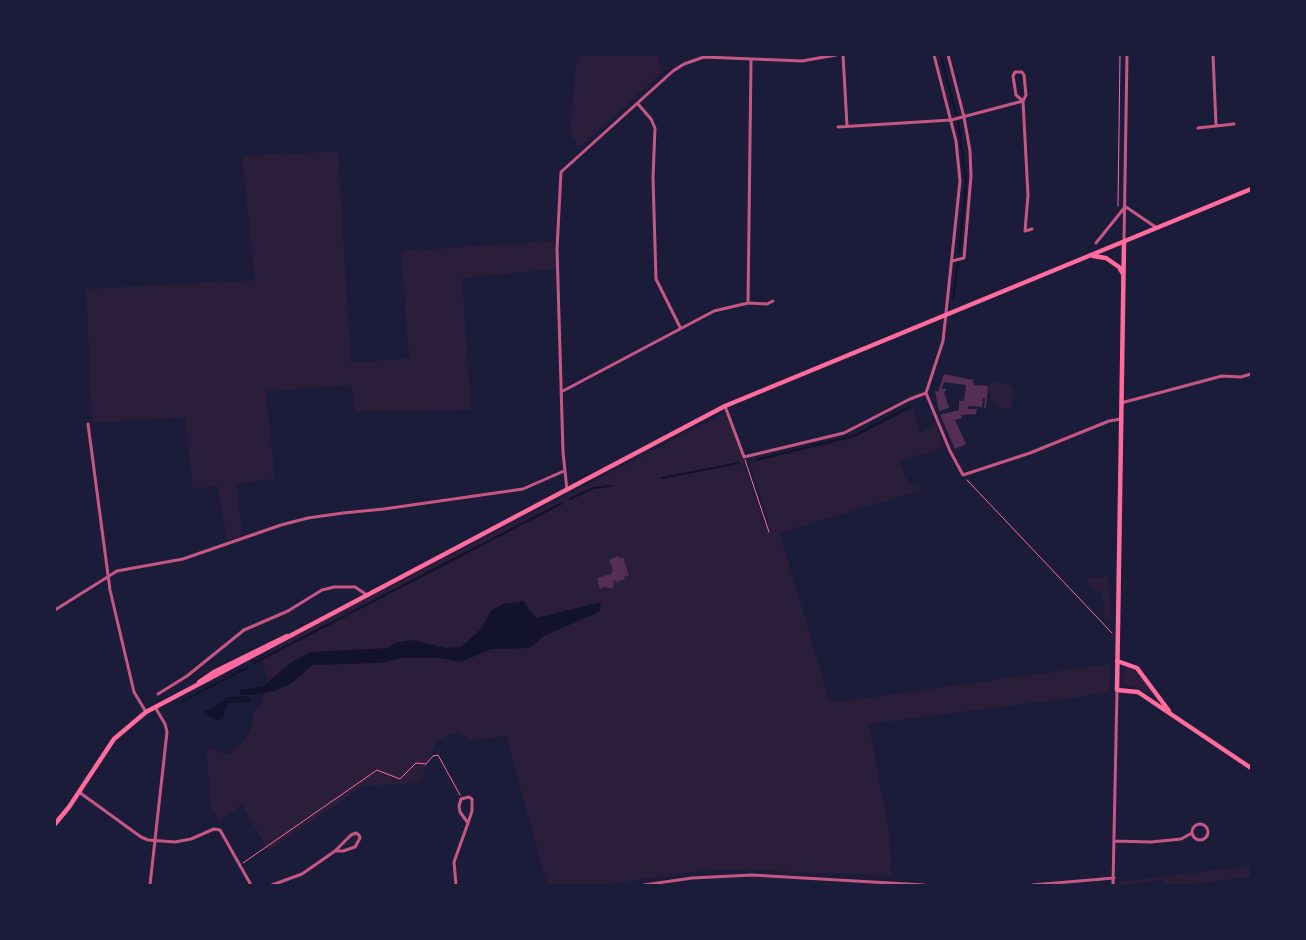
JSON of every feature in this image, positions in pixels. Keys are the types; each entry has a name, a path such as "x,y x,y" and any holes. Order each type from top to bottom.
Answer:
{"main road":[{"path":"55,824 114,739 146,712 186,691 214,672 306,627 725,406 1251,189"},
{"path":"1124,242 1117,690 1138,692 1169,711 1251,768"},
{"path":"1085,258 1099,256 1106,258 1119,267 1124,276"},
{"path":"1117,661 1137,668 1169,711"}],"street":[{"path":"567,490 564,472 557,249 561,172 673,71 684,64 704,57 802,61 836,55"},
{"path":"843,55 847,126"},
{"path":"934,55 952,120 960,182 942,345 926,393 950,451 963,475 1030,454 1109,420 1121,419"},
{"path":"948,55 964,117 970,159 969,214 964,258 952,261"},
{"path":"1124,242 1127,55"},
{"path":"1212,55 1216,125"},
{"path":"748,303 751,60"},
{"path":"1023,101 1016,95 1013,76 1015,72 1022,72 1024,76 1026,95 1023,101 1028,194 1025,231 1032,229"},
{"path":"838,127 952,120 1023,101"},
{"path":"638,104 656,128 653,178 656,278 680,327"},
{"path":"1198,128 1234,124"},
{"path":"1125,207 1157,228"},
{"path":"1096,243 1125,207"},
{"path":"562,392 680,327 714,311 748,303 767,304 773,301"},
{"path":"1122,403 1222,376 1241,377 1251,374"},
{"path":"725,406 744,457 844,433 926,393"},
{"path":"88,424 108,578 134,692 146,712"},
{"path":"55,610 118,571 183,559 308,518 523,489 564,472"},
{"path":"158,694 187,676 244,630 288,611 322,590 334,587 355,587 367,595"},
{"path":"1113,885 1117,690"},
{"path":"150,885 167,732 165,724 155,707"},
{"path":"79,792 141,837 155,841 184,841 218,829 223,832 251,885"},
{"path":"456,885 454,862 468,823 472,811 472,799 469,797 461,799 460,812 468,823"},
{"path":"1114,841 1151,842 1181,839 1192,833 1197,824 1205,825 1208,829 1208,834 1203,839 1195,838 1192,833"},
{"path":"272,885 302,874 334,851 351,835 356,833 359,835 360,838 355,847 343,851 334,851"},
{"path":"644,885 692,878 752,875 924,885"},
{"path":"1032,885 1114,878"}],"path":[{"path":"1118,206 1120,55"},
{"path":"744,457 769,532"},
{"path":"963,475 1118,638"},
{"path":"240,864 377,770 400,779 416,763 426,764 433,756 438,755 459,790 461,799"}],"shaded area":[{"path":"577,55 659,55 658,62 666,69 579,148 570,131"},
{"path":"338,151 351,363 409,358 401,251 554,241 556,269 462,278 471,410 355,411 351,385 266,391 275,479 237,483 242,535 227,540 218,487 193,488 185,417 92,423 86,289 255,280 242,156"},
{"path":"989,382 1009,384 1013,389 1012,408 1001,409 990,399"},
{"path":"913,408 920,432 936,425 945,447 899,462 909,485 925,489 780,533 830,703 1110,664 1109,693 869,724 889,832 892,876 717,869 600,885 547,885 506,736 471,740 457,732 437,740 420,783 363,786 268,851 242,805 219,820 211,809 206,748 228,755 240,745 250,731 254,710 262,703 268,680 261,657 293,637 727,412 765,524 768,520 750,463 789,451 821,444 813,448 849,439"},
{"path":"1086,577 1108,577 1111,621 1104,619 1103,594 1090,587"},
{"path":"523,601 536,618 601,602 599,612 544,636 529,648 491,649 461,662 439,658 402,658 379,663 312,665 292,683 274,691 255,695 240,694 240,690 264,686 290,663 311,652 388,648 395,643 412,640 446,648 461,647 481,629 491,611 503,604"},
{"path":"1129,666 1138,672 1152,692 1151,696 1137,688 1124,685 1123,670"},
{"path":"247,696 251,699 249,702 227,703 223,717 218,721 204,713 204,711 228,697"},
{"path":"1251,866 1251,877 1184,885 1165,885 1163,880 1119,885 1119,882"}],"building":[{"path":"944,374 973,380 974,385 988,386 986,408 984,408 985,398 983,398 982,407 968,406 968,409 977,409 976,414 961,415 962,418 955,420 966,444 955,449 940,415 959,410 959,401 964,401 966,385 944,382 942,389 946,389 944,392 949,408 939,411 935,391 938,392"},
{"path":"618,556 620,559 623,557 629,576 624,576 625,579 617,582 613,579 612,589 605,587 600,589 597,578 611,574 613,570 609,560"}],"waterway":[{"path":"941,56 956,114"},
{"path":"958,121 966,181 959,253"},
{"path":"953,299 958,262"},
{"path":"757,460 854,436 910,407"},
{"path":"662,478 739,463"},
{"path":"570,499 593,488 611,486"},
{"path":"254,663 562,503"},
{"path":"181,702 248,667"}]}
